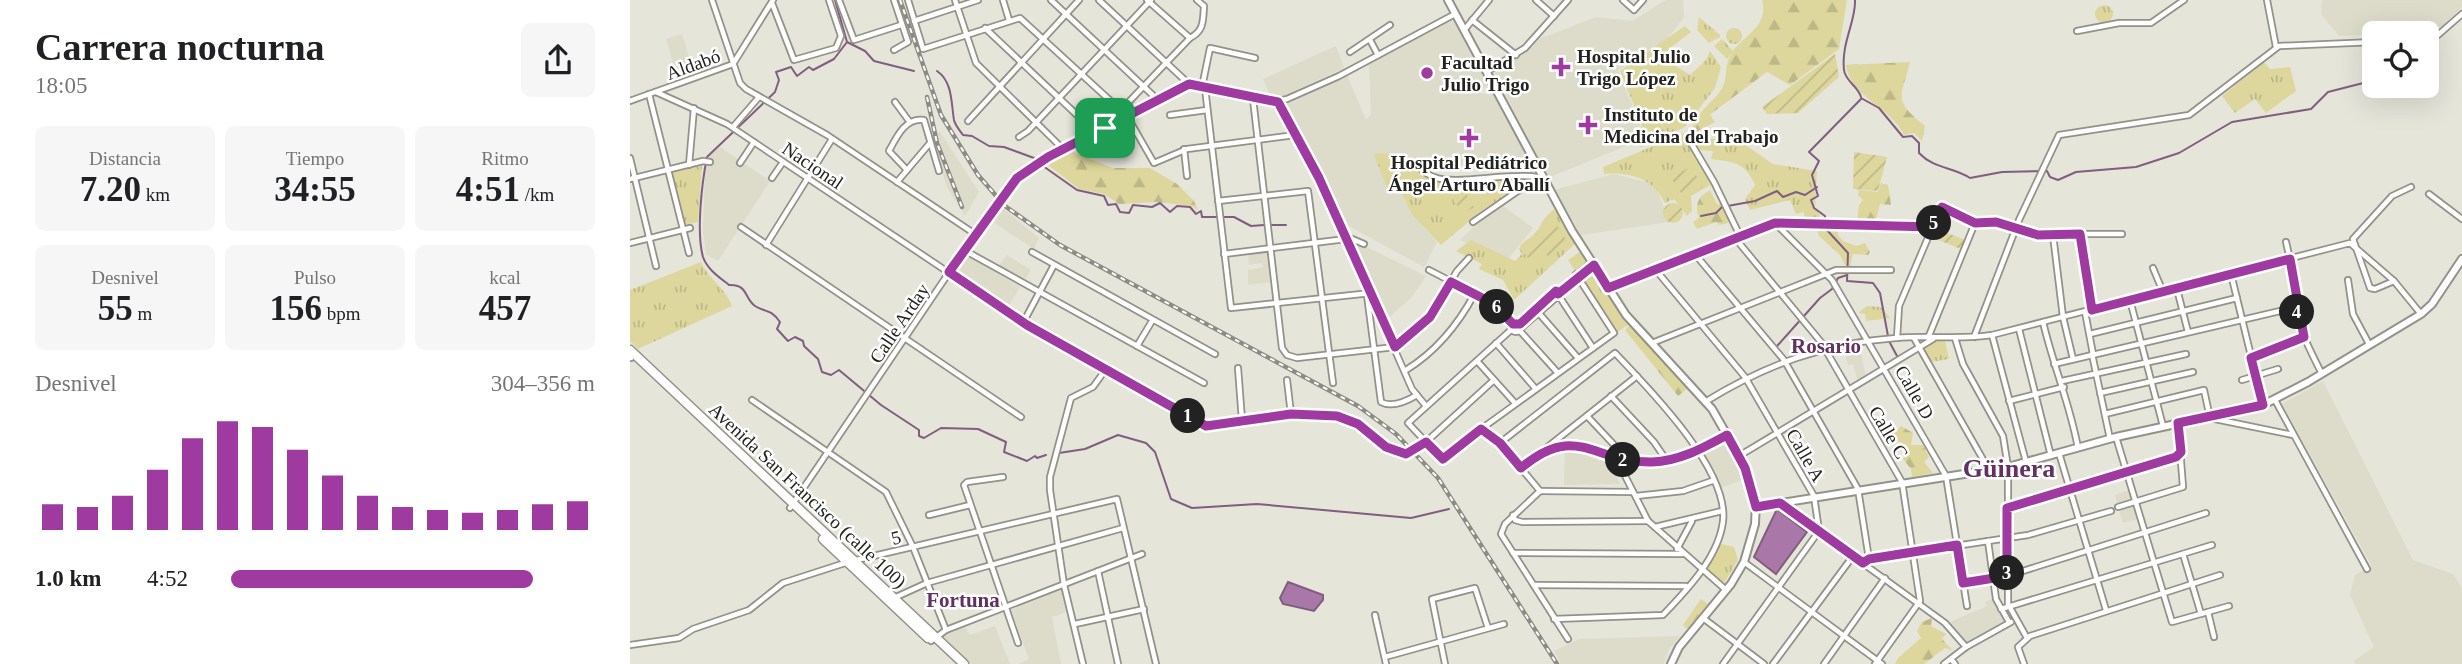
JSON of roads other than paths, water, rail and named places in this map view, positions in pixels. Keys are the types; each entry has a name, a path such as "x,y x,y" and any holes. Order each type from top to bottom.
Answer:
{"highway":[{"name":"Avenida San Francisco (calle 100)","path":"630,350 956,664"},
{"name":"Avenida San Francisco (calle 100)","path":"630,358 792,505"},
{"name":"Avenida San Francisco (calle 100)","path":"933,639 964,664"}],"main road":[{"path":"1448,0 1488,71 1540,176 1608,288 1626,315 1705,401 1739,456 1756,507 1754,532 1744,562 1726,590 1676,653 1671,664"},
{"path":"1756,507 2008,467 2113,438 2263,405 2322,374 2421,313 2432,304 2462,261"}],"street":[{"path":"712,0 740,83 832,139 975,234"},
{"path":"779,0 771,1 794,60 836,48 841,36 829,0"},
{"path":"839,0 854,40 901,25"},
{"path":"894,0 908,42 894,50"},
{"path":"908,0 923,48 1020,18 1127,116 1154,163 1184,149 1295,135"},
{"path":"955,0 976,63 1063,149"},
{"path":"914,21 978,0"},
{"path":"1003,0 1009,20"},
{"path":"1051,0 1158,100"},
{"path":"968,121 1079,0"},
{"path":"1099,0 1189,84 1278,102 1378,55 1456,13"},
{"path":"1121,110 1202,28 1204,6 1197,0"},
{"path":"1465,29 1489,0"},
{"path":"1536,0 1555,16"},
{"path":"1488,71 1516,55 1536,38 1568,0"},
{"path":"1623,0 1634,10 1643,0"},
{"path":"2077,31 2119,23 2151,23 2184,0"},
{"path":"2267,0 2276,47"},
{"name":"Aldabó","path":"630,101 733,64 771,1"},
{"path":"1019,137 1059,99 1149,1 1190,38"},
{"path":"2439,34 2462,14"},
{"path":"1472,20 1516,55"},
{"path":"1350,52 1390,25"},
{"path":"985,28 1096,133"},
{"path":"1370,40 1378,55"},
{"path":"1973,338 2056,138 2066,132 2164,121 2189,115 2276,47 2362,43"},
{"path":"1255,58 1210,48 1203,88 1232,309 1369,294"},
{"name":"Calle Arday","path":"792,505 975,234 1017,178 1063,149 1189,84"},
{"name":"Nacional","path":"656,92 736,130 1023,323 1206,426 1291,414 1337,416 1358,424 1386,447 1406,454 1426,442"},
{"path":"649,94 668,170 687,229 689,253"},
{"path":"736,130 763,99"},
{"path":"1253,99 1282,348 1287,355 1297,358 1395,347 1430,317 1469,258"},
{"path":"895,102 909,121"},
{"path":"1278,102 1319,178 1369,294 1417,395 1426,406"},
{"path":"689,165 694,108"},
{"path":"1170,115 1207,110"},
{"path":"909,121 924,120 939,171"},
{"path":"906,170 889,151 909,121"},
{"name":"Calle C","path":"1688,138 1723,200 1737,237 1825,348 1902,482 1919,604"},
{"path":"765,245 832,139"},
{"path":"740,163 754,142"},
{"path":"897,182 930,143"},
{"path":"1184,149 1187,176"},
{"path":"630,158 656,266"},
{"path":"633,178 707,162"},
{"path":"772,178 783,162"},
{"path":"1416,165 1437,178 1540,176"},
{"path":"1525,175 1527,186"},
{"path":"1473,222 1503,198 1540,176"},
{"path":"2394,281 2370,288 2353,243 2354,236 2392,196 2411,187"},
{"path":"1218,201 1308,191 1333,383"},
{"path":"2429,194 2462,219"},
{"path":"1891,338 1899,306 1941,207 1975,223 1991,222 2038,235 2122,234"},
{"path":"1608,288 1775,223 1933,227"},
{"name":"Calle D","path":"1775,223 1832,280 1946,476 1967,606"},
{"path":"1739,456 1919,348 1931,338 1975,223"},
{"path":"741,226 765,245 1021,417"},
{"path":"630,243 687,229"},
{"path":"2080,234 2092,310"},
{"path":"2053,235 2063,317 2073,359"},
{"path":"1224,254 1315,245 1345,237 1364,244"},
{"path":"2286,242 2304,337 2322,374"},
{"path":"1705,401 1745,377 1784,360 1825,348 1891,338 1973,338 1992,335 2353,243"},
{"path":"2353,243 2394,281 2421,313"},
{"path":"964,250 1205,383"},
{"path":"1032,252 1215,354"},
{"path":"1695,253 1784,360 1858,489 1869,559"},
{"path":"1520,327 1593,263"},
{"path":"1023,323 1054,265"},
{"path":"2153,268 2163,292"},
{"name":"Calle A","path":"1655,269 1745,377 1814,496 1819,531"},
{"path":"1652,343 1824,274 1848,269 1891,270"},
{"path":"1430,272 1492,303 1512,326 1520,327 1557,373"},
{"path":"2231,274 2263,405"},
{"path":"1512,326 1408,423 1443,459 1514,402 1614,333 1577,276"},
{"path":"2348,280 2353,314 2369,344"},
{"path":"2177,289 2188,332"},
{"path":"1406,370 1427,355 1452,331 1475,293"},
{"path":"1557,293 1593,348"},
{"path":"1369,294 1381,400 1388,405 1417,395"},
{"path":"2090,334 2237,298"},
{"path":"2130,300 2163,426"},
{"path":"2054,364 2297,307"},
{"path":"1537,311 1578,358"},
{"path":"2085,312 2105,414 2126,472 2172,622 2230,606"},
{"path":"1137,346 1152,321"},
{"path":"2043,322 2054,364 2063,384 2078,447"},
{"path":"2018,328 2051,456"},
{"path":"1992,335 2026,462"},
{"path":"1913,337 1989,470"},
{"path":"2251,358 2304,337"},
{"path":"1955,338 1963,364 2003,436 2008,467 2007,576 2012,621"},
{"path":"1496,343 1535,387"},
{"path":"1500,443 1615,353 1670,411 1699,451 1713,481 1723,520 1717,542 1688,586 1658,618 1554,619"},
{"path":"2009,401 2096,372 2186,354"},
{"path":"1477,361 1514,402"},
{"path":"1238,368 1242,419"},
{"path":"1083,664 1063,585 1050,477 1073,395 1093,387 1106,369"},
{"path":"2242,380 2278,369"},
{"path":"2100,393 2193,372"},
{"path":"1521,468 1637,376"},
{"path":"1287,380 1291,414"},
{"path":"1426,442 1494,380"},
{"path":"2105,414 2204,390 2210,418 2293,435"},
{"path":"1611,396 1654,442 1667,461"},
{"path":"752,400 886,492 913,547 946,631"},
{"path":"2275,400 2368,569"},
{"path":"1587,416 1618,449 1623,460"},
{"path":"2118,507 2184,486 2178,423"},
{"path":"1481,429 1500,443 1540,491"},
{"path":"1540,452 1555,446 1572,445 1623,460 1667,461 1699,451 1727,435"},
{"path":"2059,453 2106,610"},
{"path":"2007,508 2180,455"},
{"path":"1616,458 1619,470 1648,522 1726,590"},
{"path":"1003,477 965,483 970,505 1018,643"},
{"path":"1568,639 1512,553 1501,530 1513,516 1540,491 1634,494 1683,491 1713,481"},
{"name":"5","path":"630,645 679,638 693,629 750,610 783,583 913,547 1117,499 1123,528"},
{"path":"1780,503 1945,624 1966,647"},
{"path":"929,514 970,505"},
{"path":"1654,527 1692,521 1722,511"},
{"path":"1863,563 1869,559 2033,534 2111,511"},
{"path":"1963,583 2007,576 2206,513"},
{"path":"1513,516 1515,520 1522,522 1648,522"},
{"path":"1677,549 1692,521"},
{"path":"892,600 927,583 1123,528 1156,664"},
{"path":"1723,664 1819,531"},
{"path":"1988,541 1993,580 2001,609 2027,638"},
{"path":"2001,609 2212,545"},
{"path":"1512,553 1682,554"},
{"path":"933,639 946,631 1142,554"},
{"path":"2183,554 2201,614"},
{"path":"1773,664 1853,556"},
{"path":"1744,562 1878,662 1919,604"},
{"path":"1098,571 1118,664"},
{"path":"2024,664 2018,647 2027,638 2106,610 2220,575"},
{"path":"1824,664 1885,578"},
{"path":"1533,585 1688,586"},
{"path":"1445,664 1431,600 1469,587 1478,591 1489,628"},
{"path":"1075,624 1144,609"},
{"path":"2208,612 2214,637"},
{"path":"1375,615 1386,664"},
{"path":"1703,618 1764,664"},
{"path":"1944,664 1966,647 2012,621"},
{"path":"1385,657 1504,624"},
{"path":"1951,659 1955,664"}],"waterway":[{"path":"835,0 847,42 834,59 813,70 809,67 797,76 791,67 776,72 779,80 775,92 707,157 700,221 703,257 707,265 729,285 740,287 755,306 771,313 780,322 777,329 788,341 795,337 803,341 804,346 818,359 822,372 831,375 839,370 881,405 919,430 919,436 924,438 941,428 978,429 1006,442 1004,452 1027,461 1035,456 1037,458 1046,455"},
{"path":"1855,0 1844,70 1861,97"},
{"path":"847,42 865,51 874,61 914,71"},
{"path":"937,71 949,87 955,122 963,135 972,136 989,146 1004,147 1034,158"},
{"path":"1861,98 1879,108 1903,137 1912,136 1919,143 1919,153 1937,165 1970,178 2002,172 2047,171 2050,177 2058,180 2076,172 2136,167 2179,153 2232,122 2311,109 2328,92 2362,83"},
{"path":"1861,99 1809,152 1819,161 1812,175 1818,196 1811,200 1814,208 1825,216 1826,229 1848,253 1847,281 1873,283 1880,293 1888,336"},
{"path":"1043,166 1077,190 1104,196 1108,205 1116,204 1120,212 1129,213 1133,205 1152,207 1160,203 1170,212 1177,206 1190,207 1196,214 1201,211 1202,217 1234,217 1251,226 1264,225"},
{"path":"1701,216 1716,213 1722,207 1755,201 1777,191 1783,197 1796,192 1805,195 1817,187"},
{"path":"1270,225 1286,225"},
{"path":"1777,346 1820,298 1832,289 1838,278 1847,275"},
{"path":"1889,341 1897,356"},
{"path":"1059,453 1085,449 1118,435 1146,443 1155,452 1171,499 1192,508 1257,504 1411,518 1449,509"}],"railway":[{"path":"900,0 941,115 978,175 1005,206 1060,245 1358,406 1396,434 1438,478 1557,664"},
{"path":"927,97 937,143 962,207"}],"place":[{"name":"Hospital Julio Trigo López","path":"1561,67"},
{"name":"Facultad Julio Trigo","path":"1427,73"},
{"name":"Instituto de Medicina del Trabajo","path":"1588,125"},
{"name":"Hospital Pediátrico Ángel Arturo Aballí","path":"1469,138"}],"district":[{"name":"Rosario","path":"1826,346"},
{"name":"Güinera","path":"2009,468"},
{"name":"Fortuna","path":"963,600"}]}
